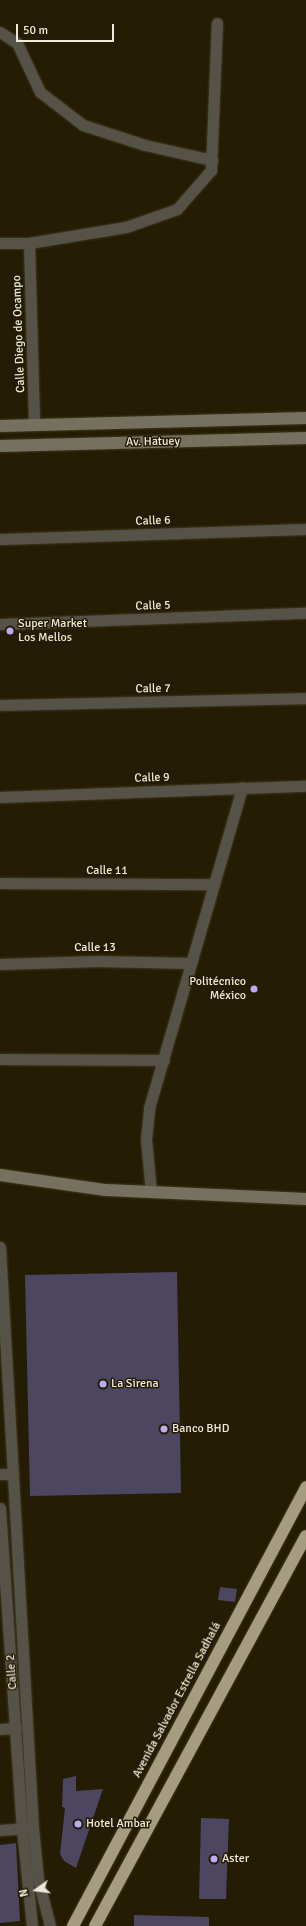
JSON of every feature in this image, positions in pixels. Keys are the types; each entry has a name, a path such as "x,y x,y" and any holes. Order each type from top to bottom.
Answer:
{"highway":[{"name":"Avenida Salvador Estrella Sadhalá","path":"73,1926 306,1487"},
{"path":"95,1926 306,1536"}],"main road":[{"name":"Av. Hatuey","path":"0,426 306,418"},
{"name":"Av. Hatuey","path":"0,446 306,438"},
{"path":"0,1175 61,1186 151,1192 306,1198"}],"street":[{"path":"0,243 29,243 126,227 177,209 211,170 217,23"},
{"path":"0,32 17,44 40,92 82,125 145,145 212,160"},
{"name":"Calle Diego de Ocampo","path":"29,243 34,424"},
{"name":"Calle 6","path":"0,539 306,529"},
{"name":"Calle 5","path":"0,624 306,613"},
{"name":"Calle 7","path":"0,705 306,698"},
{"name":"Calle 9","path":"0,797 242,787 306,786"},
{"path":"151,1192 147,1116 242,787"},
{"name":"Calle 11","path":"0,883 214,884"},
{"name":"Calle 13","path":"0,964 98,960 191,963"},
{"path":"0,1059 164,1060"},
{"name":"Calle 2","path":"0,1253 33,1828 38,1879 50,1926"},
{"path":"0,1474 13,1474"},
{"name":"Calle 2","path":"0,1508 5,1646 16,1728 22,1829 32,1926"},
{"path":"0,1728 16,1728"},
{"path":"0,1830 33,1828"}],"building":[{"name":"La Sirena","path":"177,1272 181,1493 30,1496 25,1275"},
{"path":"220,1587 237,1589 235,1602 218,1600"},
{"name":"Hotel Ambar","path":"76,1776 76,1791 103,1789 76,1868 64,1861 60,1854 65,1808 62,1807 63,1779"},
{"name":"Aster","path":"201,1818 229,1819 226,1899 199,1899"},
{"path":"16,1843 20,1921 0,1923 0,1845"},
{"path":"134,1915 209,1917 209,1926 134,1926"}],"place":[{"name":"Super Market Los Mellos","path":"10,631"},
{"name":"Politécnico México","path":"254,989"},
{"name":"La Sirena","path":"103,1384"},
{"name":"Banco BHD","path":"164,1429"},
{"name":"Hotel Ambar","path":"78,1824"},
{"name":"Aster","path":"214,1859"}]}
